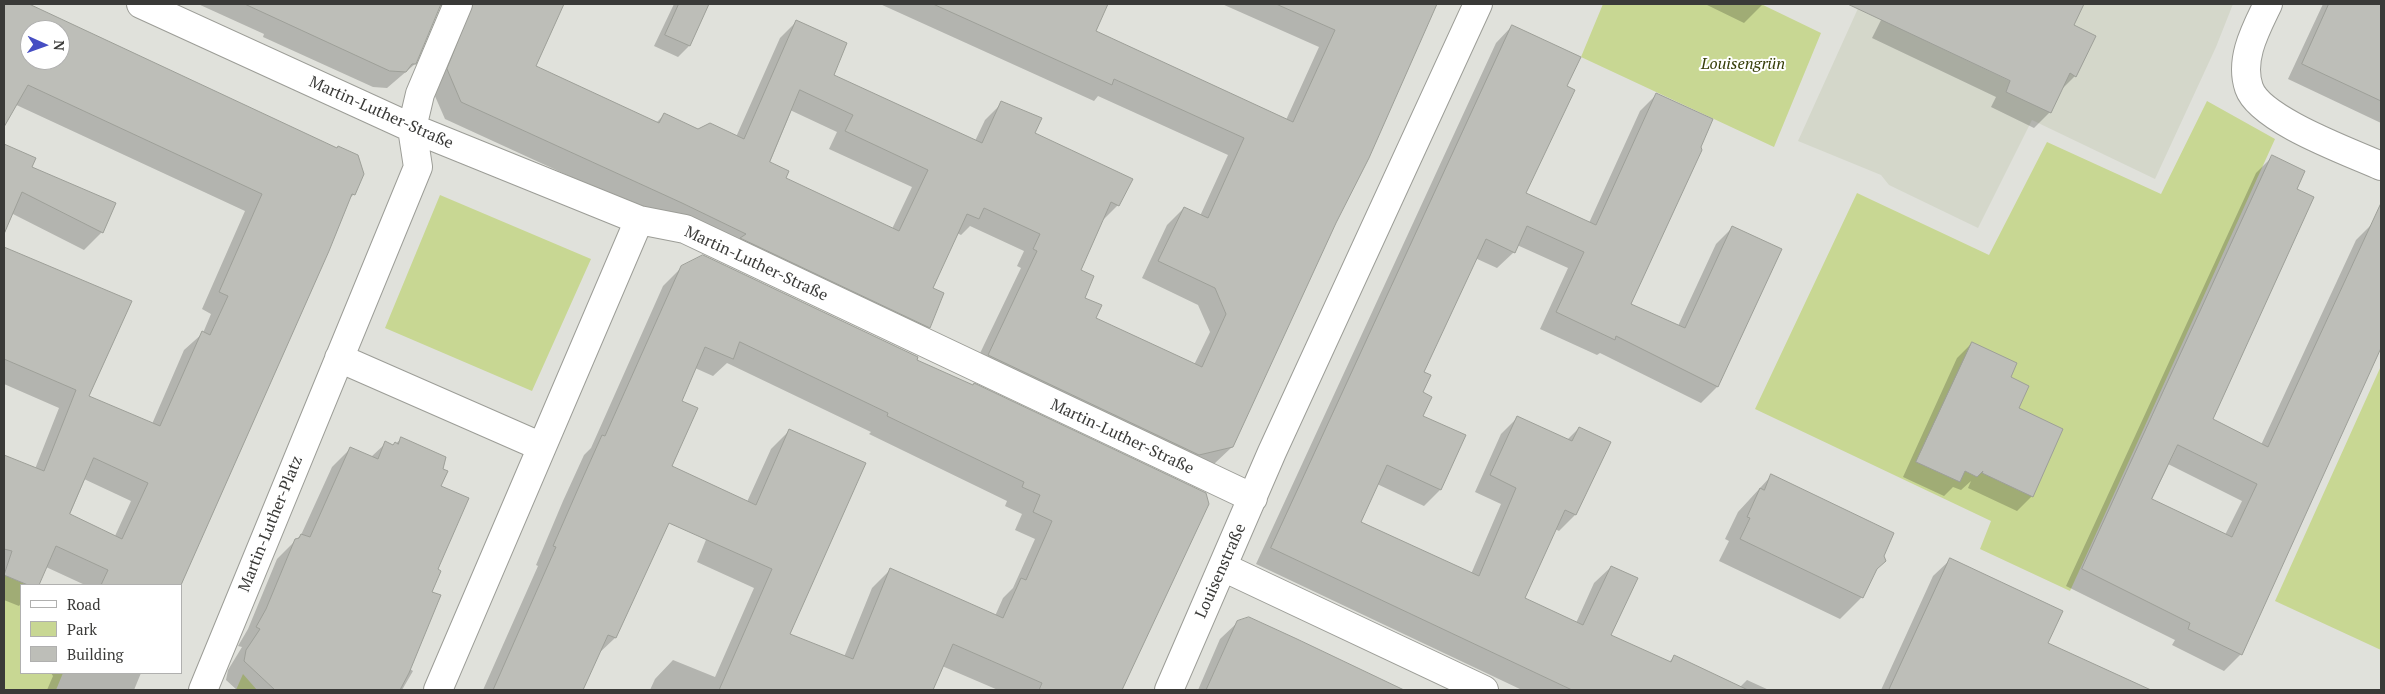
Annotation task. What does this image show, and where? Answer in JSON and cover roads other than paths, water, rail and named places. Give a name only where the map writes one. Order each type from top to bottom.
[{"type":"street","name":"Martin-Luther-Straße","points":[[141,4],[412,128],[639,220],[685,229],[1253,498]]},
{"type":"street","points":[[412,128],[420,94],[458,4]]},
{"type":"street","name":"Louisenstraße","points":[[1168,690],[1224,567],[1272,452],[1478,4]]},
{"type":"street","points":[[2268,4],[2250,42],[2246,64],[2249,88],[2257,100],[2276,118],[2381,166]]},
{"type":"street","name":"Martin-Luther-Platz","points":[[203,690],[418,167],[412,128]]},
{"type":"street","points":[[438,690],[639,220]]},
{"type":"street","points":[[339,358],[542,447]]},
{"type":"street","points":[[1224,567],[1484,690]]},
{"type":"park label","name":"Louisengrün","points":[[1743,64]]}]
